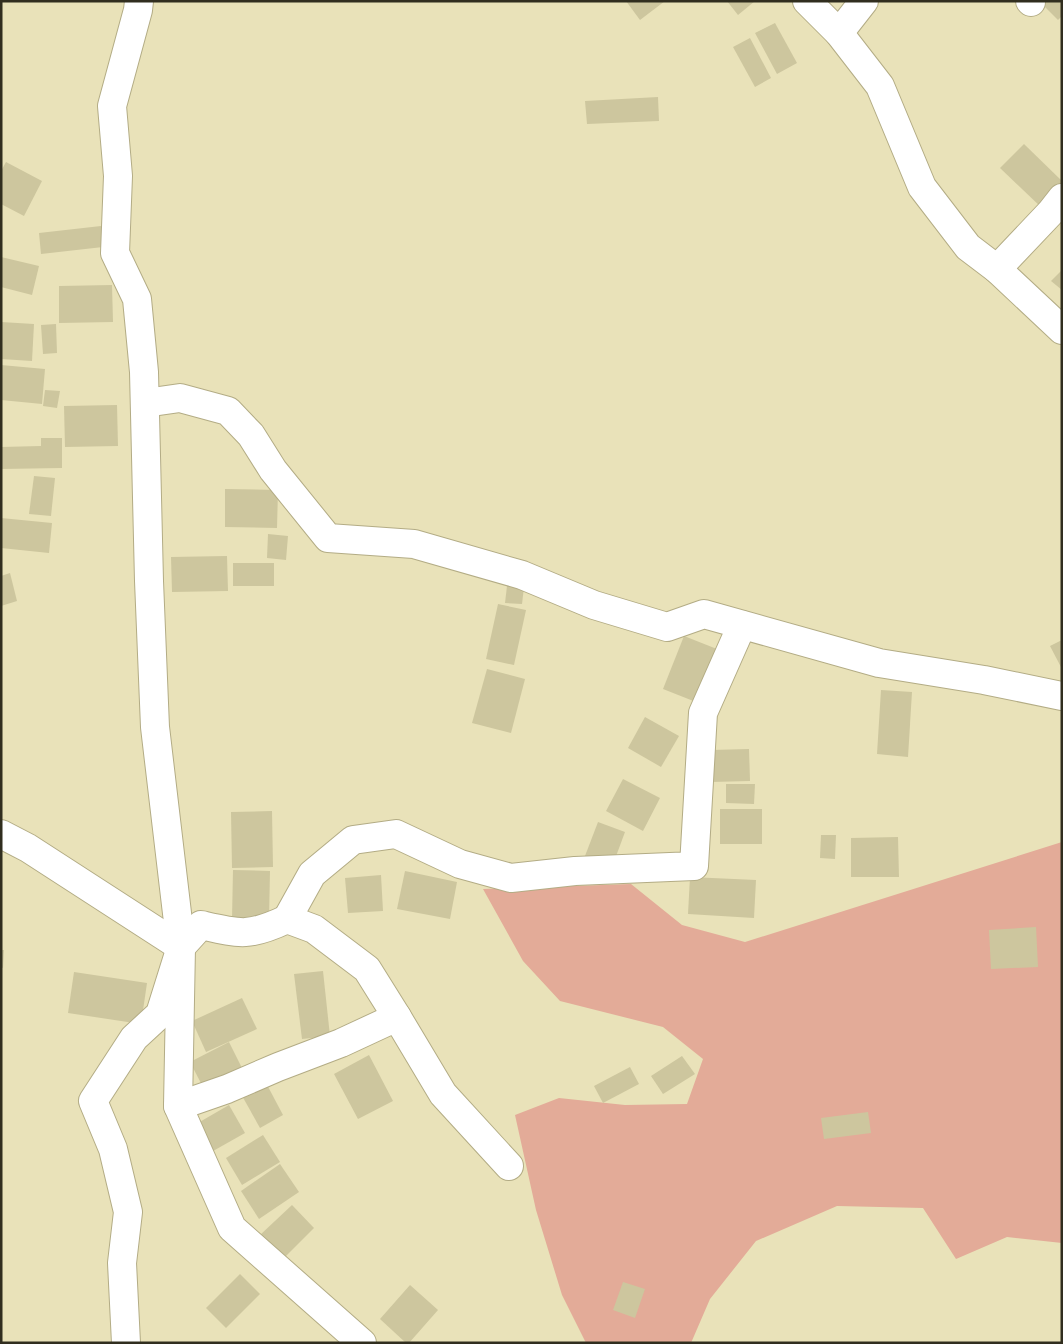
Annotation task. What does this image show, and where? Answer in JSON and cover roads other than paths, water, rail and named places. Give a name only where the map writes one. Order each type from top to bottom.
[{"type":"street","points":[[139,1],[112,106],[118,176],[115,253],[137,299],[145,403],[155,727],[181,948],[178,1106],[232,1228],[362,1343]]},
{"type":"street","points":[[807,1],[839,33],[880,86],[922,187],[968,247],[997,269],[1062,330]]},
{"type":"street","points":[[839,33],[864,1]]},
{"type":"street","points":[[997,269],[1052,212],[1062,198]]},
{"type":"street","points":[[145,403],[180,398],[228,411],[251,435],[273,470],[328,538],[414,544],[522,575],[594,605],[667,627],[704,614],[879,663],[984,680],[1062,696]]},
{"type":"street","points":[[126,1343],[122,1263],[128,1212],[113,1148],[93,1101],[134,1038],[160,1014],[181,948],[200,925],[243,934],[263,930],[287,919],[312,874],[353,840],[362,838],[396,834],[460,864],[512,878],[575,871],[694,866],[702,713],[742,625]]},
{"type":"street","points":[[1,834],[36,854],[181,948]]},
{"type":"street","points":[[287,919],[314,928],[367,969],[443,1094],[509,1166]]},
{"type":"street","points":[[178,1106],[228,1089],[278,1066],[341,1043],[397,1017]]}]
